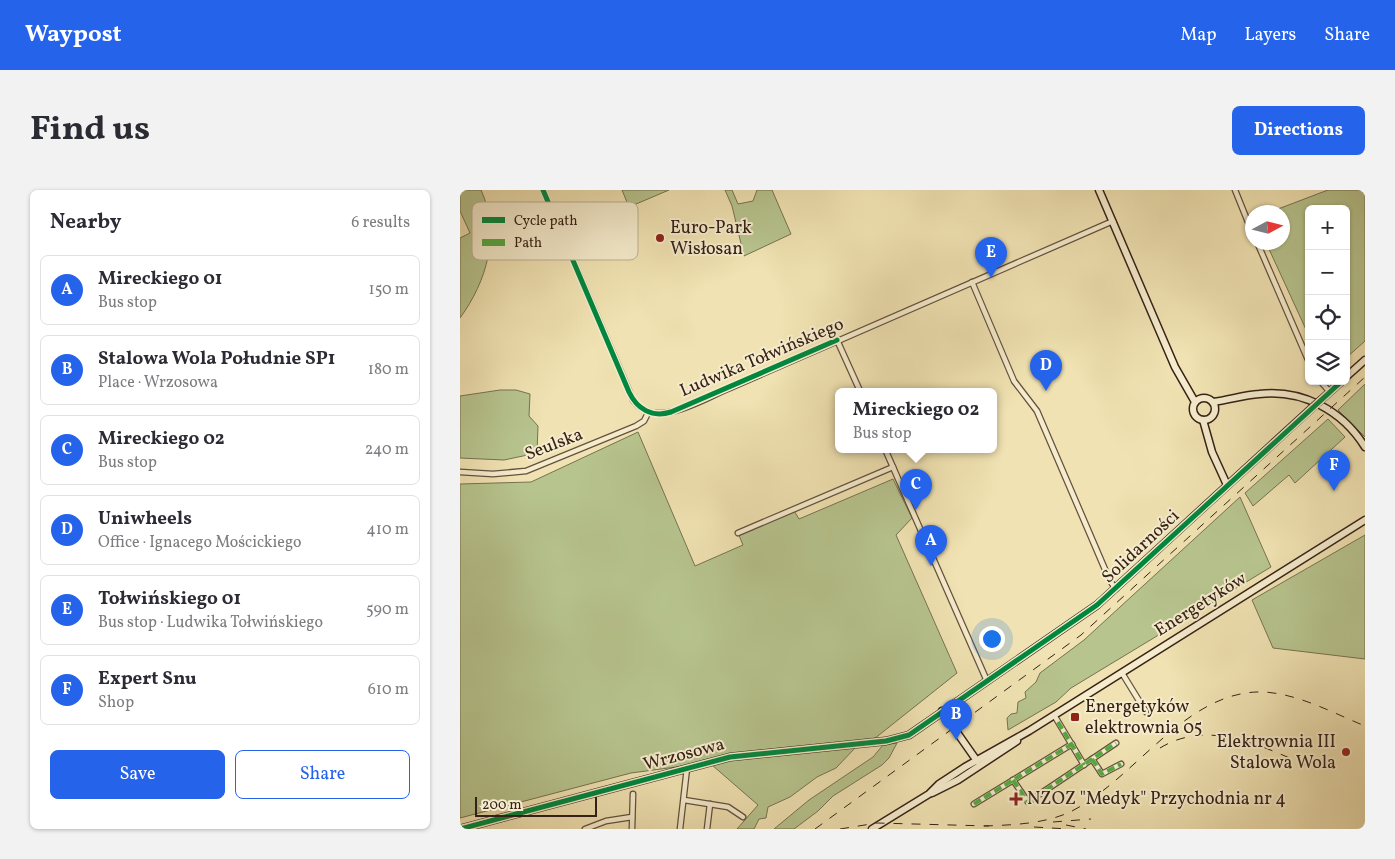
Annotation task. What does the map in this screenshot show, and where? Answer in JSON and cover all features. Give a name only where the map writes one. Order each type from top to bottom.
[{"type":"street","points":[[542,190],[547,202]]},
{"type":"street","points":[[1099,190],[1175,367],[1197,400],[1194,412],[1197,417],[1206,419],[1214,414],[1214,405],[1207,398],[1197,400]]},
{"type":"street","points":[[1235,190],[1245,215]]},
{"type":"street","name":"Ludwika Tołwińskiego","points":[[648,412],[660,414],[670,412],[1113,221]]},
{"type":"street","points":[[1260,250],[1305,353]]},
{"type":"street","points":[[572,260],[633,400],[648,412]]},
{"type":"street","points":[[972,282],[1014,382],[1037,411],[1110,582],[1116,589]]},
{"type":"street","points":[[837,340],[859,388]]},
{"type":"street","points":[[1350,373],[1365,360]]},
{"type":"street","points":[[1324,385],[1330,392]]},
{"type":"street","name":"Solidarności","points":[[942,711],[1097,606],[1338,385]]},
{"type":"street","points":[[1214,405],[1257,394],[1279,393],[1311,401],[1337,415],[1354,431],[1365,447]]},
{"type":"street","name":"Seulska","points":[[460,472],[510,474],[542,466],[636,426],[644,421],[648,412]]},
{"type":"street","points":[[1206,419],[1208,438],[1217,464],[1229,484]]},
{"type":"street","points":[[887,453],[988,681]]},
{"type":"street","points":[[738,533],[893,466]]},
{"type":"street","name":"Energetyków","points":[[928,794],[939,784],[1054,716],[1364,520]]},
{"type":"street","points":[[1122,673],[1146,712]]},
{"type":"street","points":[[942,711],[977,761]]},
{"type":"street","name":"Wrzosowa","points":[[460,829],[736,756],[896,739],[914,732],[942,711]]},
{"type":"street","points":[[1054,716],[1084,765]]},
{"type":"street","name":"Energetyków","points":[[872,829],[928,794],[965,776],[1029,731]]},
{"type":"street","points":[[1013,780],[1028,802],[1116,743]]},
{"type":"street","points":[[974,804],[1072,744]]},
{"type":"street","points":[[965,776],[977,761],[991,759]]},
{"type":"street","points":[[1092,759],[1102,774],[1121,764]]},
{"type":"street","points":[[680,829],[687,768]]},
{"type":"street","points":[[632,829],[634,794]]},
{"type":"street","points":[[684,800],[728,807],[743,817]]},
{"type":"street","points":[[707,829],[710,804]]},
{"type":"street","points":[[585,829],[606,821],[632,817]]},
{"type":"green space","points":[[460,190],[481,190],[486,202],[472,202],[472,260],[487,260],[484,273],[460,318],[460,238],[470,233],[460,211]]},
{"type":"green space","points":[[622,190],[669,190],[638,203],[627,202]]},
{"type":"green space","points":[[725,190],[732,190],[738,204],[753,201],[757,190],[772,190],[791,234],[744,256],[732,206]]},
{"type":"green space","points":[[1328,190],[1365,190],[1365,341],[1350,354],[1350,205],[1305,205],[1305,327],[1269,250],[1290,250],[1289,205]]},
{"type":"green space","points":[[1365,384],[1365,437],[1338,410]]},
{"type":"green space","points":[[500,390],[516,390],[530,394],[529,416],[538,426],[537,453],[504,460],[460,458],[460,396]]},
{"type":"green space","points":[[1328,419],[1345,437],[1295,483],[1289,475],[1253,506],[1245,493]]},
{"type":"green space","points":[[638,432],[695,566],[743,545],[738,533],[793,509],[799,519],[893,479],[912,518],[896,535],[957,673],[874,739],[743,752],[691,765],[631,773],[460,818],[460,484],[531,482]]},
{"type":"green space","points":[[1240,497],[1271,567],[1071,688],[1056,702],[1008,730],[1007,718],[1011,714],[1017,713],[1018,702],[1026,698],[1025,692],[1036,682],[1040,673],[1084,640]]},
{"type":"green space","points":[[1365,535],[1365,659],[1273,648],[1252,600]]},
{"type":"green space","points":[[897,743],[889,758],[882,765],[833,796],[818,811],[794,829],[774,829],[809,800],[873,757],[883,745]]},
{"type":"green space","points":[[856,747],[836,768],[817,777],[790,797],[768,807],[766,818],[759,819],[754,829],[737,829],[758,805],[712,765],[730,760]]},
{"type":"railway","points":[[815,829],[1081,635],[1365,377]]},
{"type":"railway","points":[[984,826],[1039,821],[1070,812],[1094,798],[1185,720],[1210,705],[1236,695],[1264,692],[1290,696],[1365,726]]},
{"type":"railway","points":[[1160,748],[1179,739],[1199,735],[1219,736],[1239,739],[1258,745],[1315,769]]},
{"type":"railway","points":[[1053,822],[1091,819]]},
{"type":"railway","points":[[840,829],[877,823],[989,826]]},
{"type":"railway","points":[[1066,825],[1086,829]]},
{"type":"railway","points":[[1034,827],[1068,829]]},
{"type":"marked path","points":[[1058,722],[1084,765]]},
{"type":"marked path","points":[[1013,780],[1028,802],[1116,743]]},
{"type":"marked path","points":[[974,804],[1072,744]]},
{"type":"marked path","points":[[1092,759],[1102,774],[1121,764]]},
{"type":"cycle path","points":[[543,190],[548,202]]},
{"type":"cycle path","points":[[573,260],[632,398],[646,411],[651,413],[664,414],[671,412],[837,340]]},
{"type":"cycle path","points":[[460,829],[730,757],[886,741],[909,735],[1097,605],[1338,385]]},
{"type":"place","name":"Euro-Park Wisłosan","points":[[660,238]]},
{"type":"place","name":"Tołwińskiego 01","points":[[991,278]]},
{"type":"place","name":"Uniwheels","points":[[1046,391]]},
{"type":"place","name":"Expert Snu","points":[[1334,491]]},
{"type":"place","name":"Mireckiego 02","points":[[916,510]]},
{"type":"place","name":"Mireckiego 01","points":[[931,566]]},
{"type":"place","name":"Energetyków elektrownia 05","points":[[1075,717]]},
{"type":"place","name":"Stalowa Wola Południe SP1","points":[[956,740]]},
{"type":"place","name":"Elektrownia III Stalowa Wola","points":[[1346,752]]},
{"type":"place","name":"NZOZ \"Medyk\" Przychodnia nr 4","points":[[1016,799]]}]
